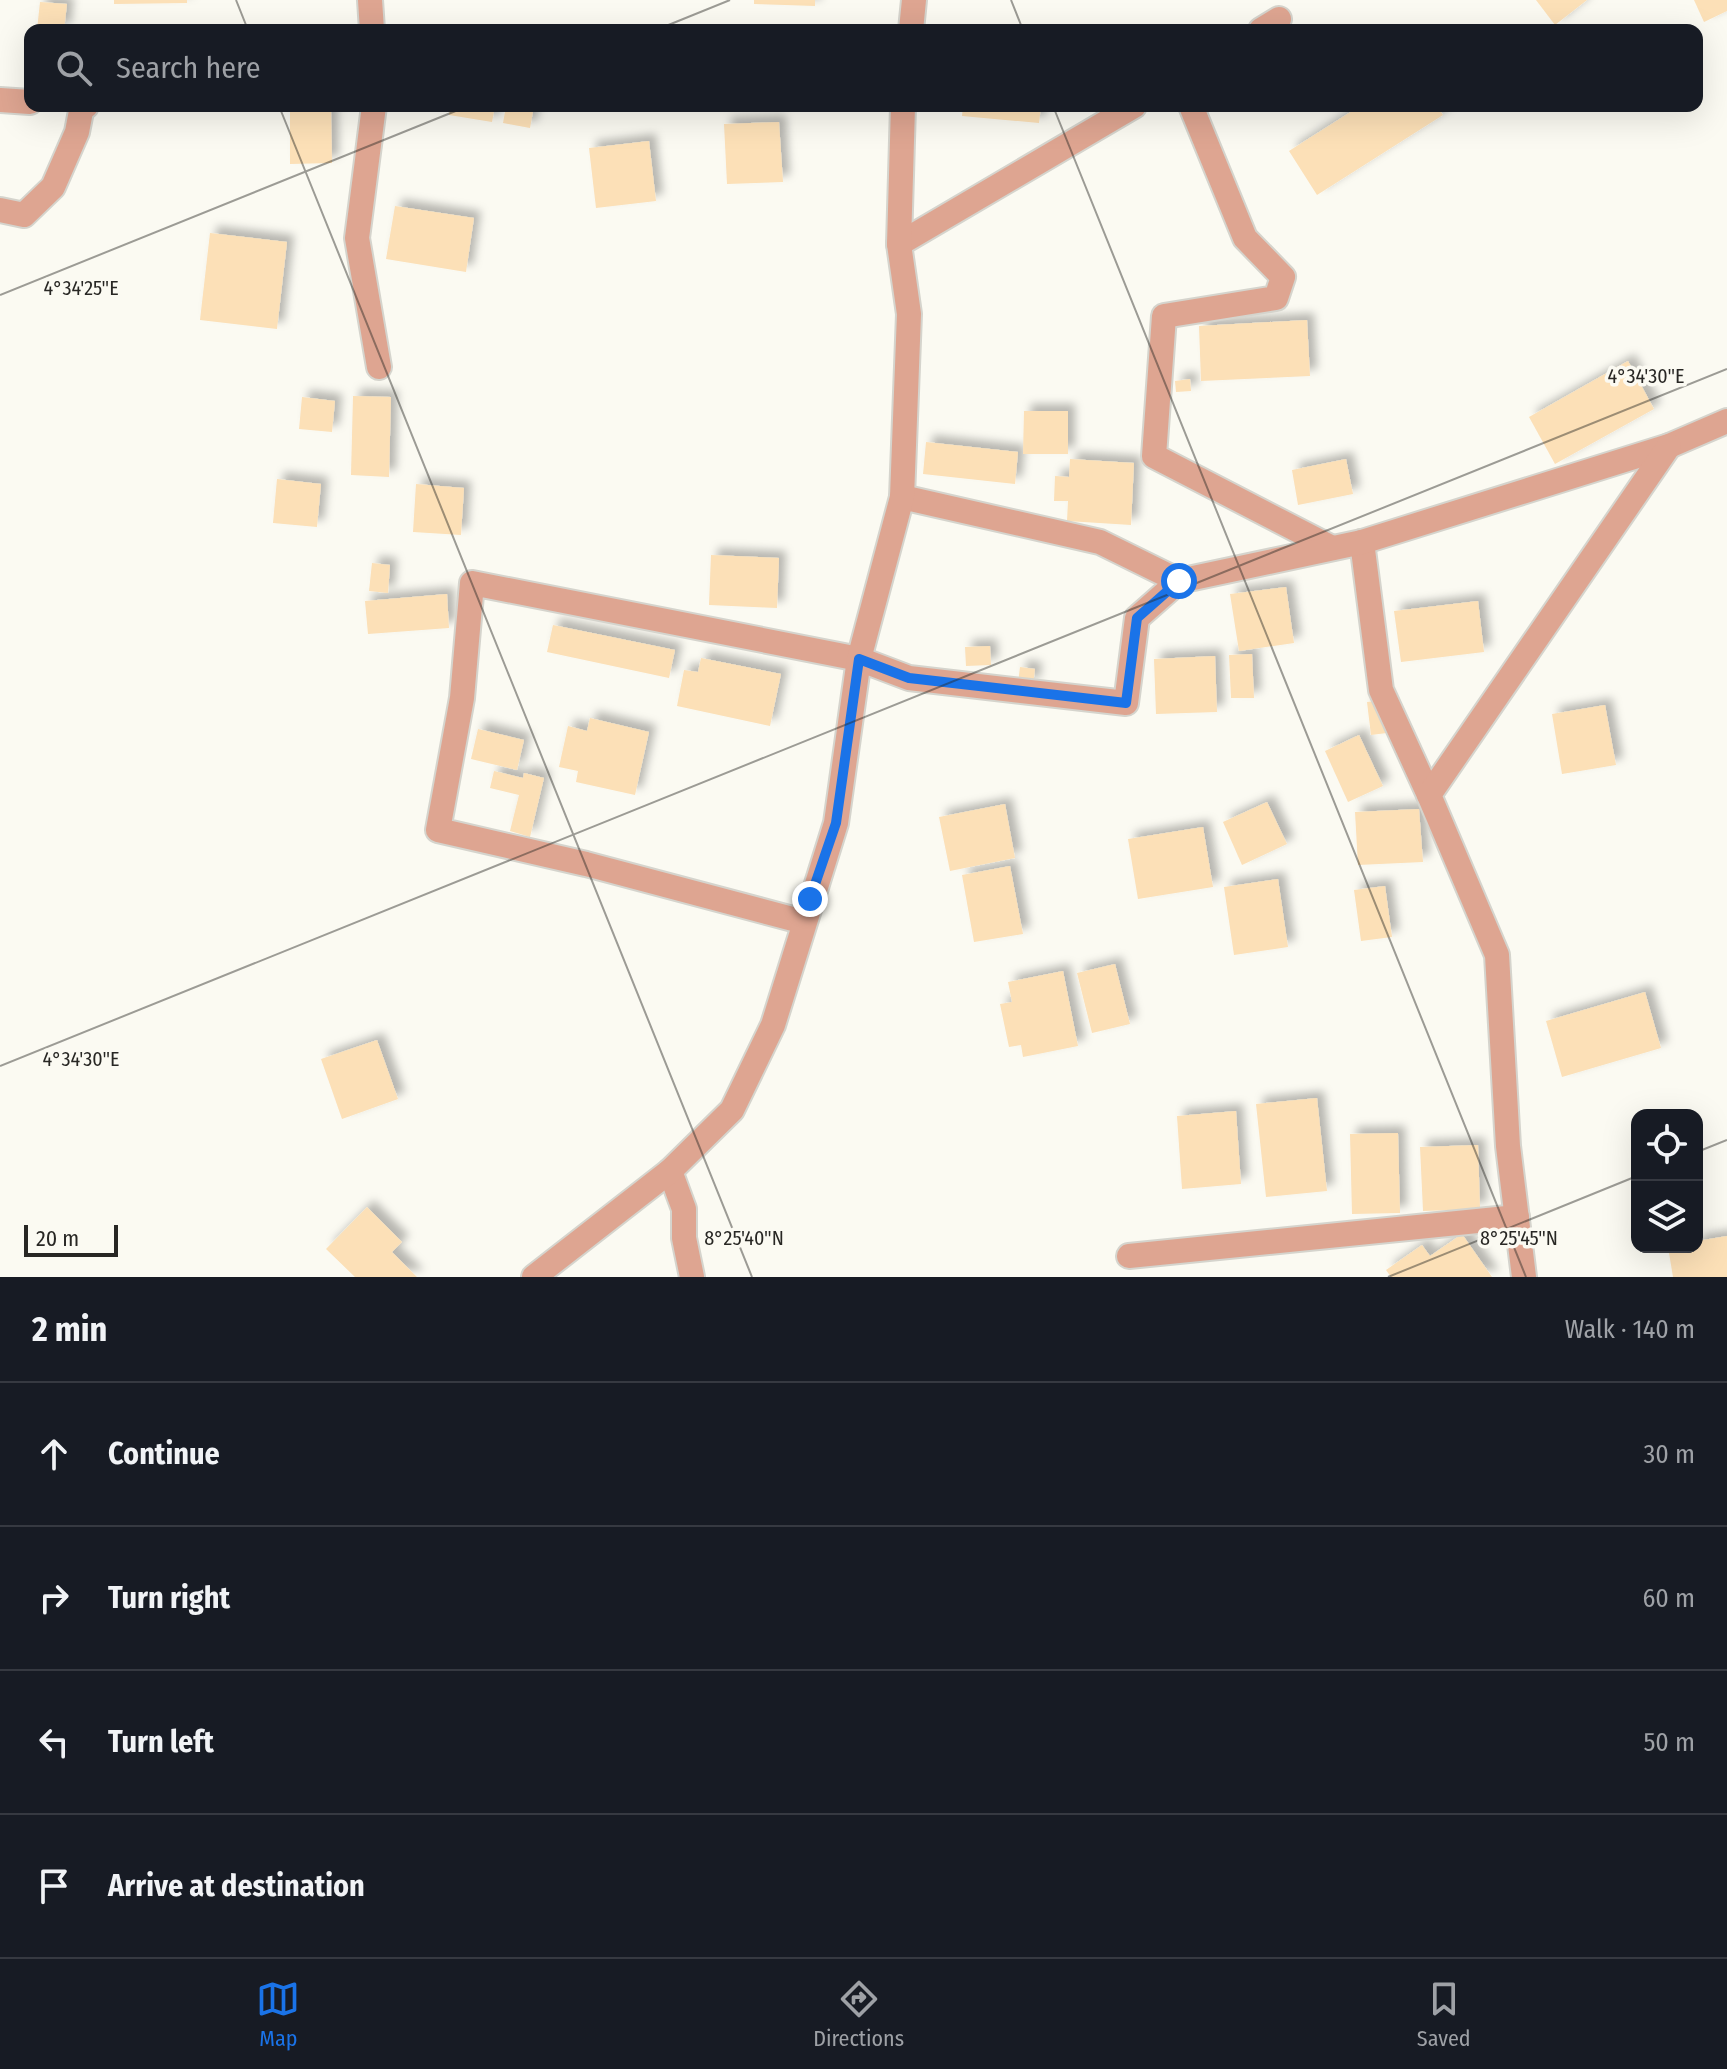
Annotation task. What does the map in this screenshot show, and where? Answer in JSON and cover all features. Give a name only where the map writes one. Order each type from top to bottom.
[{"type":"street","points":[[370,0],[372,24]]},
{"type":"street","points":[[912,24],[914,0]]},
{"type":"street","points":[[0,100],[24,102]]},
{"type":"street","points":[[0,210],[24,215],[53,187],[77,132],[81,112]]},
{"type":"street","points":[[373,112],[357,238],[379,367]]},
{"type":"street","points":[[534,1277],[670,1171],[732,1110],[773,1025],[836,823],[859,659],[902,497],[909,314],[899,244],[902,112]]},
{"type":"street","points":[[899,244],[1124,112]]},
{"type":"street","points":[[1193,112],[1245,238],[1283,277],[1276,298],[1164,316],[1154,456],[1332,548]]},
{"type":"street","points":[[804,922],[586,864],[438,830],[462,698],[472,583],[859,659],[909,678],[1126,703],[1137,618],[1179,581],[1362,542],[1669,446],[1727,421]]},
{"type":"street","points":[[1429,795],[1669,446]]},
{"type":"street","points":[[902,497],[1100,542],[1179,581]]},
{"type":"street","points":[[1362,542],[1381,690],[1497,955],[1508,1146],[1524,1277]]},
{"type":"street","points":[[670,1171],[684,1209],[684,1238],[692,1277]]},
{"type":"street","points":[[1129,1256],[1517,1217]]},
{"type":"building","points":[[114,0],[187,0],[187,3],[114,4]]},
{"type":"building","points":[[754,0],[815,0],[815,6],[754,4]]},
{"type":"building","points":[[1536,0],[1587,0],[1556,24]]},
{"type":"building","points":[[1694,0],[1727,0],[1727,11],[1704,22]]},
{"type":"building","points":[[40,2],[67,4],[65,24],[38,24]]},
{"type":"building","points":[[290,112],[331,112],[332,163],[290,164]]},
{"type":"building","points":[[449,112],[494,112],[492,122],[449,115]]},
{"type":"building","points":[[505,112],[533,112],[530,128],[503,123]]},
{"type":"building","points":[[962,112],[1040,112],[1039,123],[962,116]]},
{"type":"building","points":[[1351,112],[1441,112],[1443,115],[1317,195],[1289,151]]},
{"type":"building","points":[[779,122],[783,182],[727,184],[724,124]]},
{"type":"building","points":[[649,141],[656,201],[596,208],[589,148]]},
{"type":"building","points":[[395,206],[474,218],[466,272],[386,259]]},
{"type":"building","points":[[210,233],[287,242],[277,329],[200,320]]},
{"type":"building","points":[[1307,320],[1310,376],[1201,381],[1199,326]]},
{"type":"building","points":[[1628,361],[1654,409],[1555,464],[1529,417]]},
{"type":"building","points":[[1190,379],[1191,391],[1176,392],[1175,381]]},
{"type":"building","points":[[353,396],[391,397],[389,477],[351,475]]},
{"type":"building","points":[[302,397],[335,401],[332,432],[299,429]]},
{"type":"building","points":[[1024,411],[1068,411],[1068,454],[1023,454]]},
{"type":"building","points":[[926,442],[1018,452],[1015,484],[923,474]]},
{"type":"building","points":[[1070,459],[1134,463],[1131,525],[1067,521],[1068,501],[1054,501],[1055,476],[1069,477]]},
{"type":"building","points":[[1346,459],[1353,494],[1298,505],[1292,470]]},
{"type":"building","points":[[277,479],[321,484],[317,527],[273,523]]},
{"type":"building","points":[[416,484],[464,488],[461,535],[413,532]]},
{"type":"building","points":[[711,555],[779,558],[777,608],[709,605]]},
{"type":"building","points":[[372,563],[390,565],[388,593],[369,591]]},
{"type":"building","points":[[1286,587],[1294,643],[1239,651],[1230,594]]},
{"type":"building","points":[[447,594],[449,628],[368,634],[365,601]]},
{"type":"building","points":[[1478,601],[1484,652],[1401,662],[1394,611]]},
{"type":"building","points":[[553,625],[675,650],[669,678],[547,652]]},
{"type":"building","points":[[990,646],[991,665],[966,666],[965,647]]},
{"type":"building","points":[[1252,654],[1254,698],[1231,698],[1229,655]]},
{"type":"building","points":[[1215,656],[1217,712],[1156,714],[1154,659]]},
{"type":"building","points":[[701,658],[781,674],[770,726],[677,706],[684,670],[698,672]]},
{"type":"building","points":[[1020,667],[1035,669],[1033,685],[1018,683]]},
{"type":"building","points":[[1383,700],[1387,733],[1371,735],[1367,702]]},
{"type":"building","points":[[1605,705],[1616,765],[1562,774],[1552,714]]},
{"type":"building","points":[[590,718],[649,732],[635,795],[576,782],[578,771],[559,767],[568,726],[587,731]]},
{"type":"building","points":[[478,729],[524,740],[517,770],[471,759]]},
{"type":"building","points":[[1359,735],[1383,786],[1348,802],[1325,751]]},
{"type":"building","points":[[494,771],[523,778],[524,773],[544,778],[530,837],[510,831],[519,795],[490,788]]},
{"type":"building","points":[[1267,802],[1287,844],[1242,865],[1223,822]]},
{"type":"building","points":[[1005,804],[1015,858],[950,871],[939,817]]},
{"type":"building","points":[[1419,809],[1423,862],[1358,865],[1355,812]]},
{"type":"building","points":[[1203,827],[1213,887],[1138,899],[1128,839]]},
{"type":"building","points":[[1010,866],[1023,934],[974,942],[962,875]]},
{"type":"building","points":[[1278,879],[1288,947],[1234,955],[1224,887]]},
{"type":"building","points":[[1385,886],[1392,937],[1361,941],[1354,890]]},
{"type":"building","points":[[1115,964],[1130,1024],[1092,1033],[1077,973]]},
{"type":"building","points":[[1063,971],[1078,1046],[1023,1057],[1021,1045],[1009,1047],[1000,1004],[1012,1002],[1008,982]]},
{"type":"building","points":[[1645,992],[1661,1048],[1562,1077],[1546,1021]]},
{"type":"building","points":[[377,1040],[398,1099],[342,1119],[321,1059]]},
{"type":"building","points":[[1317,1098],[1327,1191],[1266,1197],[1256,1104]]},
{"type":"building","points":[[1236,1111],[1241,1184],[1182,1189],[1177,1116]]},
{"type":"building","points":[[1398,1133],[1400,1213],[1352,1214],[1350,1134]]},
{"type":"building","points":[[1478,1145],[1480,1209],[1423,1211],[1420,1147]]},
{"type":"building","points":[[367,1207],[402,1242],[392,1252],[417,1277],[355,1277],[326,1249]]},
{"type":"building","points":[[1462,1234],[1492,1277],[1391,1277],[1386,1270],[1422,1245],[1430,1256]]},
{"type":"building","points":[[1727,1236],[1727,1277],[1673,1277],[1669,1253],[1703,1253],[1703,1240]]},
{"type":"route","points":[[810,899],[836,823],[859,659],[909,678],[1126,703],[1137,618],[1179,581]]}]
